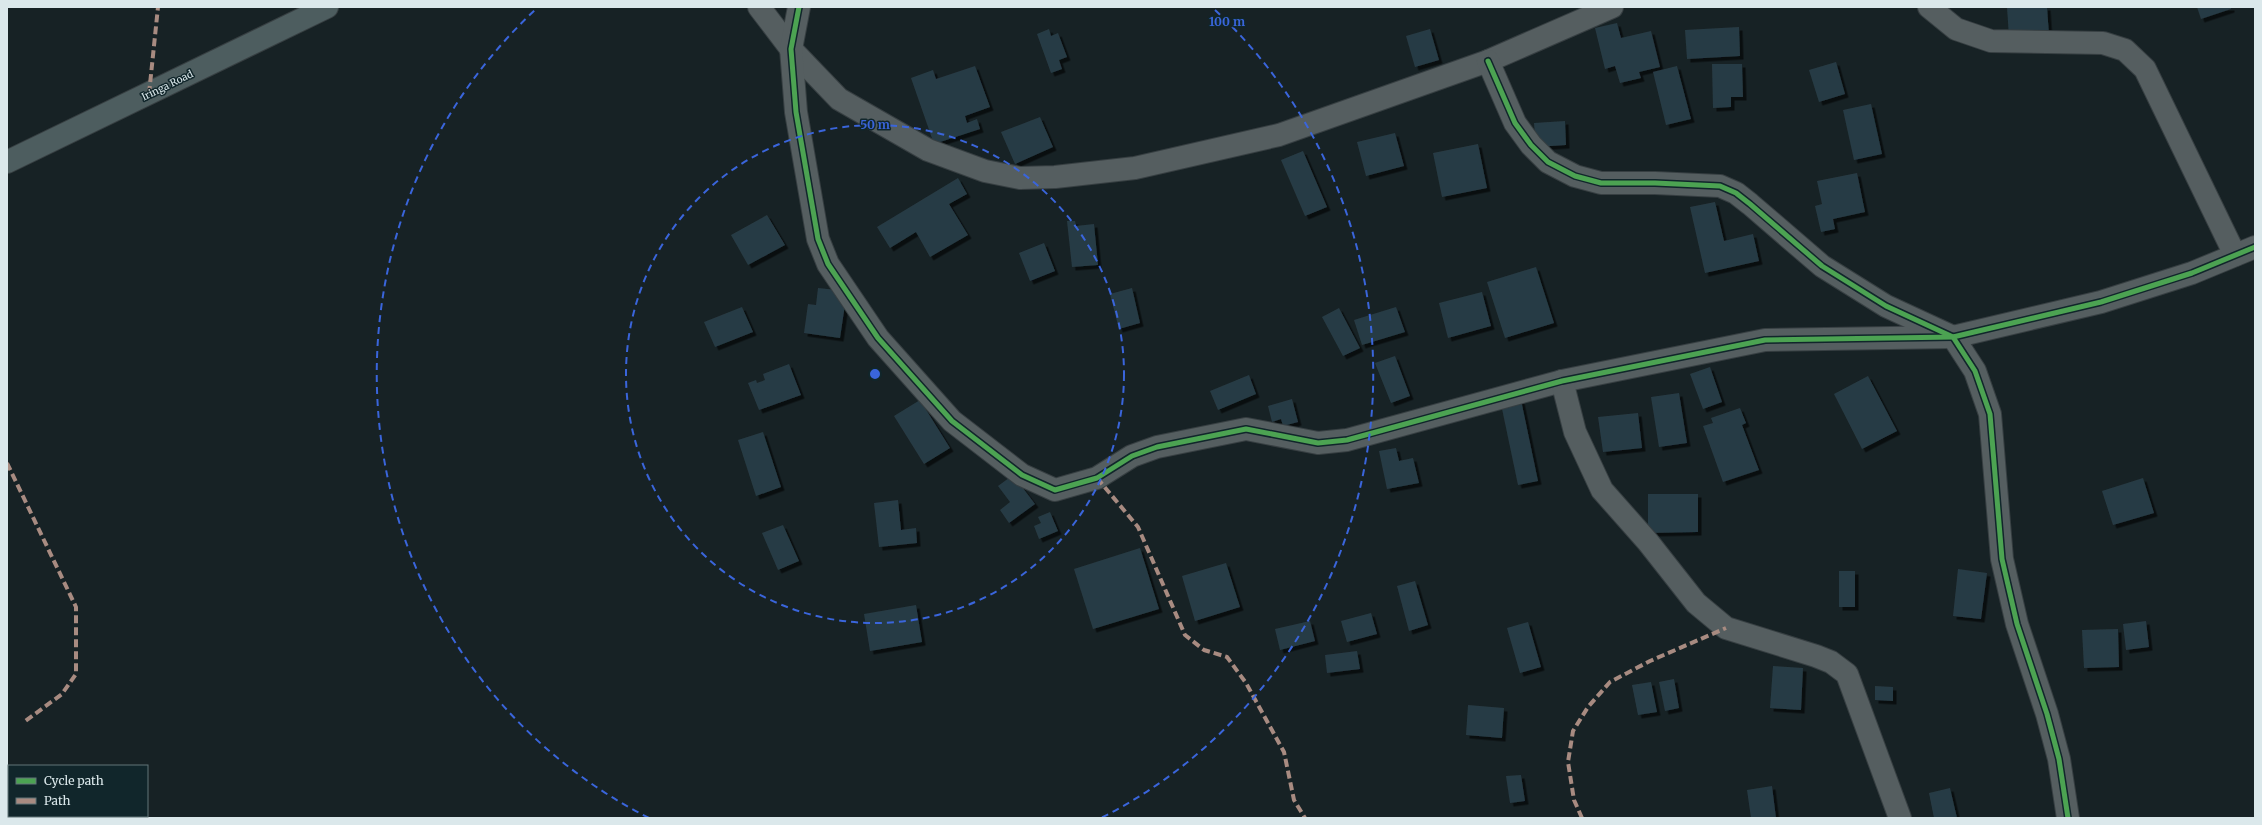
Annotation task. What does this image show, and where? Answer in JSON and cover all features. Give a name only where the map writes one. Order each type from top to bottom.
[{"type":"highway","name":"Iringa Road","points":[[7,162],[327,7]]},
{"type":"street","points":[[759,7],[790,49],[839,98],[928,150],[985,171],[1020,178],[1055,177],[1134,168],[1278,135],[1488,61],[1612,7]]},
{"type":"street","points":[[799,7],[790,49],[796,112],[818,239],[828,264],[878,338],[952,421],[1022,475],[1055,490],[1097,478],[1132,456],[1177,443],[1246,429],[1318,443],[1347,440],[1562,382],[1764,340],[1953,337],[2101,302],[2192,273],[2255,247]]},
{"type":"street","points":[[1929,7],[1956,29],[1991,41],[2103,43],[2125,50],[2145,69],[2235,255]]},
{"type":"street","points":[[1488,61],[1515,123],[1531,145],[1548,162],[1575,176],[1601,183],[1654,183],[1720,186],[1728,189],[1750,204],[1822,266],[1886,306],[1953,337],[1974,371],[1990,414],[2002,559],[2017,624],[2047,714],[2058,759],[2068,818]]},
{"type":"street","points":[[1562,382],[1575,432],[1602,490],[1648,542],[1696,603],[1726,628],[1826,660],[1848,674],[1900,818]]},
{"type":"building","points":[[2007,7],[2047,7],[2049,35],[2009,37]]},
{"type":"building","points":[[2197,7],[2231,7],[2231,9],[2201,19]]},
{"type":"building","points":[[1617,23],[1621,38],[1651,31],[1660,67],[1639,72],[1641,78],[1620,83],[1615,66],[1605,69],[1595,28]]},
{"type":"building","points":[[1739,27],[1740,56],[1687,59],[1685,30]]},
{"type":"building","points":[[1049,29],[1051,36],[1058,33],[1067,57],[1059,60],[1062,69],[1051,73],[1037,34]]},
{"type":"building","points":[[1430,29],[1439,60],[1415,67],[1406,36]]},
{"type":"building","points":[[1836,62],[1845,94],[1819,102],[1809,70]]},
{"type":"building","points":[[1712,64],[1742,64],[1743,97],[1731,97],[1731,107],[1713,108]]},
{"type":"building","points":[[975,66],[990,107],[965,116],[967,123],[977,119],[980,129],[934,144],[911,78],[933,70],[936,79]]},
{"type":"building","points":[[1677,66],[1691,119],[1666,125],[1653,72]]},
{"type":"building","points":[[1871,104],[1882,154],[1854,160],[1843,110]]},
{"type":"building","points":[[1040,117],[1053,147],[1015,164],[1001,132]]},
{"type":"building","points":[[1565,121],[1566,145],[1536,147],[1534,123]]},
{"type":"building","points":[[1395,133],[1404,166],[1366,176],[1357,142]]},
{"type":"building","points":[[1478,144],[1487,188],[1442,197],[1433,153]]},
{"type":"building","points":[[1303,151],[1327,207],[1305,216],[1281,160]]},
{"type":"building","points":[[1857,173],[1865,212],[1833,219],[1835,229],[1821,232],[1815,206],[1822,204],[1817,181]]},
{"type":"building","points":[[958,178],[967,194],[949,204],[968,235],[930,257],[916,232],[890,248],[877,227]]},
{"type":"building","points":[[1715,202],[1724,241],[1753,234],[1759,261],[1705,273],[1690,207]]},
{"type":"building","points":[[767,215],[785,245],[748,265],[731,235]]},
{"type":"building","points":[[1067,221],[1075,221],[1076,226],[1094,224],[1098,265],[1072,267]]},
{"type":"building","points":[[1044,243],[1055,271],[1030,281],[1019,253]]},
{"type":"building","points":[[1536,267],[1554,323],[1505,338],[1487,282]]},
{"type":"building","points":[[818,288],[847,291],[840,338],[804,333],[808,304],[816,305]]},
{"type":"building","points":[[1132,288],[1140,323],[1119,329],[1110,294]]},
{"type":"building","points":[[1482,292],[1491,326],[1448,338],[1439,303]]},
{"type":"building","points":[[742,307],[753,332],[715,347],[704,322]]},
{"type":"building","points":[[1396,307],[1405,332],[1362,345],[1354,320]]},
{"type":"building","points":[[1339,308],[1360,348],[1343,356],[1322,317]]},
{"type":"building","points":[[1395,356],[1410,396],[1391,403],[1375,363]]},
{"type":"building","points":[[789,364],[801,395],[759,410],[748,383],[756,380],[757,383],[765,380],[763,374]]},
{"type":"building","points":[[1710,367],[1722,402],[1703,409],[1690,374]]},
{"type":"building","points":[[1249,375],[1256,394],[1218,410],[1210,391]]},
{"type":"building","points":[[1868,376],[1897,431],[1862,449],[1834,394]]},
{"type":"building","points":[[1679,393],[1687,443],[1659,447],[1651,397]]},
{"type":"building","points":[[1292,399],[1298,422],[1283,426],[1281,419],[1272,422],[1268,406]]},
{"type":"building","points":[[920,400],[950,448],[924,464],[894,416]]},
{"type":"building","points":[[1521,400],[1538,481],[1518,485],[1501,404]]},
{"type":"building","points":[[1740,408],[1746,423],[1742,425],[1759,470],[1723,482],[1703,426],[1713,423],[1711,418]]},
{"type":"building","points":[[1638,413],[1642,448],[1603,452],[1598,417]]},
{"type":"building","points":[[763,432],[781,487],[756,496],[738,440]]},
{"type":"building","points":[[1396,448],[1399,461],[1413,458],[1419,483],[1387,489],[1379,451]]},
{"type":"building","points":[[1013,475],[1035,504],[1009,523],[1000,510],[1010,502],[998,486]]},
{"type":"building","points":[[2143,478],[2154,513],[2113,525],[2102,491]]},
{"type":"building","points":[[1648,494],[1698,494],[1698,532],[1648,533]]},
{"type":"building","points":[[898,500],[901,530],[916,528],[917,543],[879,547],[874,503]]},
{"type":"building","points":[[1050,512],[1058,531],[1039,539],[1034,526],[1041,523],[1038,517]]},
{"type":"building","points":[[783,525],[799,561],[778,570],[762,533]]},
{"type":"building","points":[[1140,548],[1159,609],[1093,629],[1074,569]]},
{"type":"building","points":[[1226,563],[1240,607],[1195,621],[1182,576]]},
{"type":"building","points":[[1958,569],[1987,573],[1981,619],[1953,616]]},
{"type":"building","points":[[1839,571],[1855,571],[1855,607],[1839,607]]},
{"type":"building","points":[[1415,581],[1428,625],[1409,631],[1397,586]]},
{"type":"building","points":[[916,605],[922,642],[870,651],[864,614]]},
{"type":"building","points":[[1371,613],[1377,634],[1347,642],[1341,621]]},
{"type":"building","points":[[1310,621],[1315,641],[1280,650],[1275,629]]},
{"type":"building","points":[[2146,621],[2149,647],[2126,650],[2123,624]]},
{"type":"building","points":[[1528,622],[1541,667],[1520,673],[1507,628]]},
{"type":"building","points":[[2118,629],[2119,667],[2084,668],[2082,630]]},
{"type":"building","points":[[1357,651],[1360,669],[1327,673],[1325,655]]},
{"type":"building","points":[[1773,666],[1803,668],[1801,710],[1770,708]]},
{"type":"building","points":[[1674,679],[1679,708],[1665,711],[1659,682]]},
{"type":"building","points":[[1651,682],[1657,712],[1638,715],[1632,685]]},
{"type":"building","points":[[1875,686],[1893,687],[1893,701],[1875,700]]},
{"type":"building","points":[[1468,705],[1504,708],[1502,738],[1466,735]]},
{"type":"building","points":[[1521,775],[1525,801],[1510,803],[1506,776]]},
{"type":"building","points":[[1772,786],[1776,818],[1751,818],[1747,790]]},
{"type":"building","points":[[1950,788],[1957,818],[1934,818],[1929,793]]},
{"type":"marked path","points":[[149,94],[158,7]]},
{"type":"marked path","points":[[7,463],[76,607],[76,674],[62,694],[24,722]]},
{"type":"marked path","points":[[1097,478],[1138,527],[1185,635],[1204,650],[1227,657],[1246,683],[1284,752],[1294,800],[1305,818]]},
{"type":"marked path","points":[[1582,818],[1574,800],[1568,762],[1573,731],[1588,707],[1610,682],[1650,661],[1726,628]]},
{"type":"cycle path","points":[[799,7],[791,49],[796,112],[818,239],[828,264],[878,338],[952,421],[1022,475],[1055,490],[1097,478],[1132,456],[1157,447],[1246,429],[1318,443],[1347,440],[1562,381],[1765,340],[1953,337],[2101,302],[2192,273],[2255,247]]},
{"type":"cycle path","points":[[1488,61],[1515,123],[1531,145],[1548,162],[1575,176],[1601,183],[1655,183],[1720,186],[1736,193],[1822,266],[1886,306],[1953,337],[1975,371],[1990,414],[2002,559],[2017,624],[2047,714],[2059,759],[2068,818]]}]
